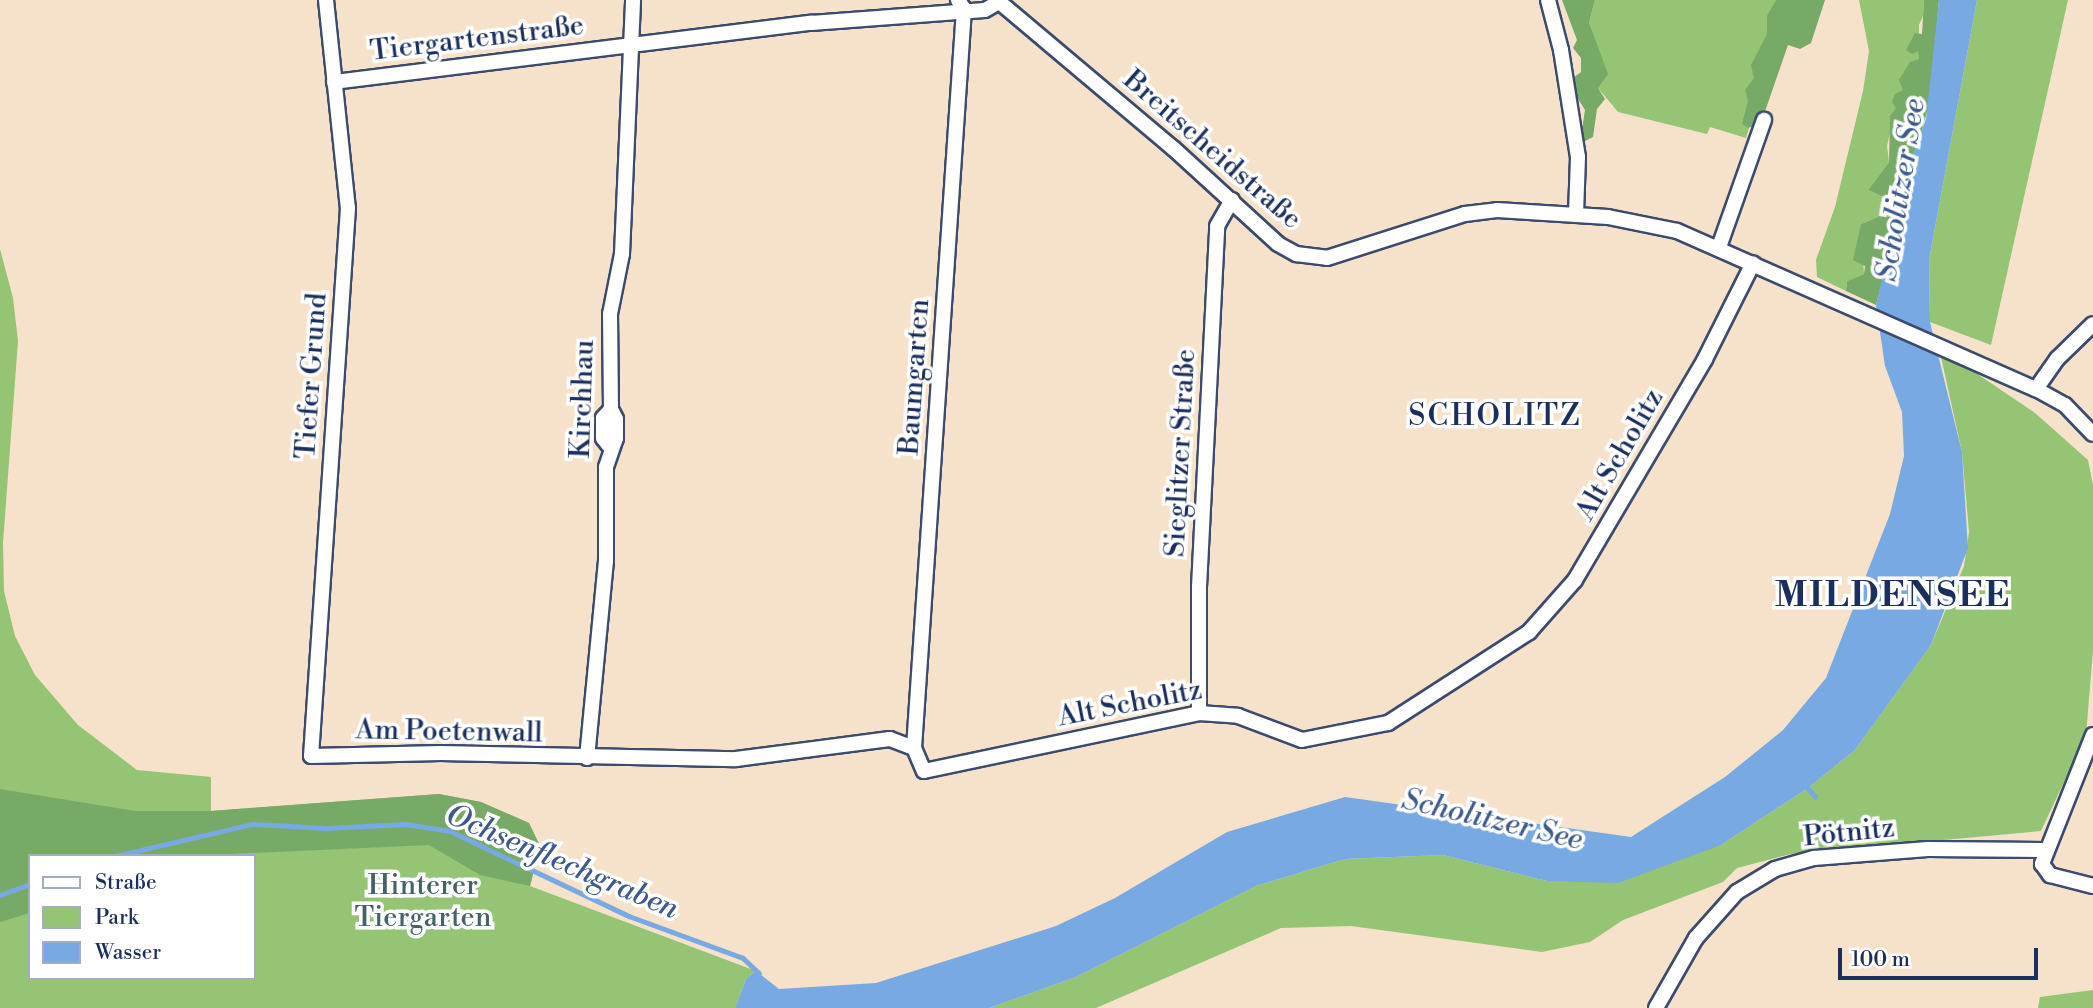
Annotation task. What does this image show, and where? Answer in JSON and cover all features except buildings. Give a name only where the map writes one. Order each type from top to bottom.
[{"type":"street","name":"Tiefer Grund","points":[[311,757],[348,208],[326,0]]},
{"type":"street","name":"Kirchhau","points":[[587,758],[606,561],[610,447],[616,438],[616,419],[611,409],[610,314],[622,254],[631,119],[630,44],[633,0]]},
{"type":"street","points":[[1548,0],[1562,50],[1578,157],[1576,214]]},
{"type":"street","name":"Tiergartenstraße","points":[[334,82],[961,5],[985,10],[998,1]]},
{"type":"street","name":"Breitscheidstraße","points":[[998,1],[1232,200],[1278,244],[1316,258],[1480,211],[1576,214],[1677,231],[1719,247],[2036,389],[2065,405],[2093,434]]},
{"type":"street","name":"Baumgarten","points":[[914,748],[961,5]]},
{"type":"street","points":[[1719,247],[1764,120]]},
{"type":"street","name":"Sieglitzer Straße","points":[[1199,713],[1200,573],[1217,226],[1232,200]]},
{"type":"street","name":"Alt Scholitz","points":[[914,748],[924,771],[1199,713],[1238,716],[1302,740],[1388,723],[1529,632],[1575,580],[1705,359],[1753,263]]},
{"type":"street","points":[[2036,389],[2057,359],[2093,324]]},
{"type":"street","points":[[2093,735],[2044,850],[2042,864],[2050,875],[2093,886]]},
{"type":"street","points":[[587,758],[736,759],[890,739],[914,748]]},
{"type":"street","name":"Am Poetenwall","points":[[311,757],[441,753],[587,758]]},
{"type":"street","name":"Pötnitz","points":[[1656,1008],[1696,938],[1737,892],[1775,869],[1814,858],[1928,849],[2044,850]]},
{"type":"green space","points":[[1562,0],[1595,0],[1589,23],[1608,74],[1598,88],[1605,99],[1597,109],[1593,137],[1585,141],[1581,136],[1585,110],[1575,94],[1573,78],[1581,72],[1581,58],[1573,48],[1577,40]]},
{"type":"green space","points":[[1595,0],[1787,0],[1746,138],[1710,127],[1707,134],[1618,112],[1598,88],[1589,23]]},
{"type":"green space","points":[[1776,0],[1825,0],[1811,43],[1800,49],[1788,45],[1761,123],[1748,128],[1742,124],[1748,101],[1745,90],[1754,78],[1751,65],[1767,34],[1767,16]]},
{"type":"green space","points":[[1859,0],[1924,0],[1923,16],[1919,25],[1919,59],[1896,108],[1887,146],[1889,162],[1868,190],[1885,197],[1885,204],[1878,217],[1861,224],[1864,274],[1847,281],[1846,291],[1817,277],[1816,260],[1835,207],[1863,91],[1869,51]]},
{"type":"green space","points":[[1924,0],[1939,0],[1930,100],[1876,305],[1846,291],[1847,281],[1864,274],[1865,266],[1853,260],[1861,224],[1878,217],[1885,204],[1884,197],[1868,190],[1889,162],[1890,116],[1896,108],[1892,102],[1895,94],[1903,90],[1899,80],[1910,62],[1919,59],[1918,51],[1912,54],[1906,50],[1915,33],[1922,34]]},
{"type":"green space","points":[[1977,0],[2068,0],[1991,345],[1930,322],[1929,260]]},
{"type":"green space","name":"Hinterer Tiergarten","points":[[0,249],[13,298],[18,341],[3,543],[4,591],[15,636],[35,675],[78,725],[137,770],[211,777],[211,811],[439,794],[481,802],[529,823],[540,846],[530,886],[756,971],[746,979],[735,1008],[0,1008]]},
{"type":"green space","points":[[1939,348],[2035,413],[2088,460],[2093,485],[2093,651],[2086,735],[2041,831],[1791,854],[1737,868],[1723,882],[1623,920],[1590,942],[1542,952],[1351,926],[1281,928],[1096,1008],[989,1008],[1076,977],[1256,886],[1345,859],[1443,855],[1547,881],[1721,845],[1808,788],[1855,750],[1931,645],[1964,566],[1969,532],[1962,452]]},
{"type":"green space","points":[[0,789],[135,811],[210,811],[439,794],[481,802],[529,823],[540,846],[530,886],[480,875],[429,845],[229,854],[28,854],[28,914],[0,922]]},
{"type":"green space","points":[[2093,990],[2093,1008],[2038,1008],[2040,997]]},
{"type":"water","name":"Scholitzer See","points":[[1939,0],[1977,0],[1929,260],[1930,322],[1962,452],[1968,548],[1931,645],[1855,750],[1808,788],[1721,845],[1618,883],[1547,881],[1443,855],[1345,859],[1256,886],[1076,977],[989,1008],[735,1008],[746,979],[756,971],[779,989],[876,983],[1056,926],[1115,898],[1227,832],[1345,797],[1631,837],[1725,777],[1783,730],[1826,678],[1890,514],[1904,456],[1902,412],[1885,366],[1876,305],[1911,159],[1926,119]]},
{"type":"waterway","points":[[1808,788],[1815,796]]},
{"type":"waterway","name":"Ochsenflechgraben","points":[[124,854],[252,824],[326,828],[406,824],[450,831],[629,916],[743,958],[759,973]]},
{"type":"waterway","name":"Ochsenflechgraben","points":[[0,895],[28,885]]},
{"type":"district","name":"SCHOLITZ","points":[[1495,416]]},
{"type":"district","name":"MILDENSEE","points":[[1893,596]]}]
